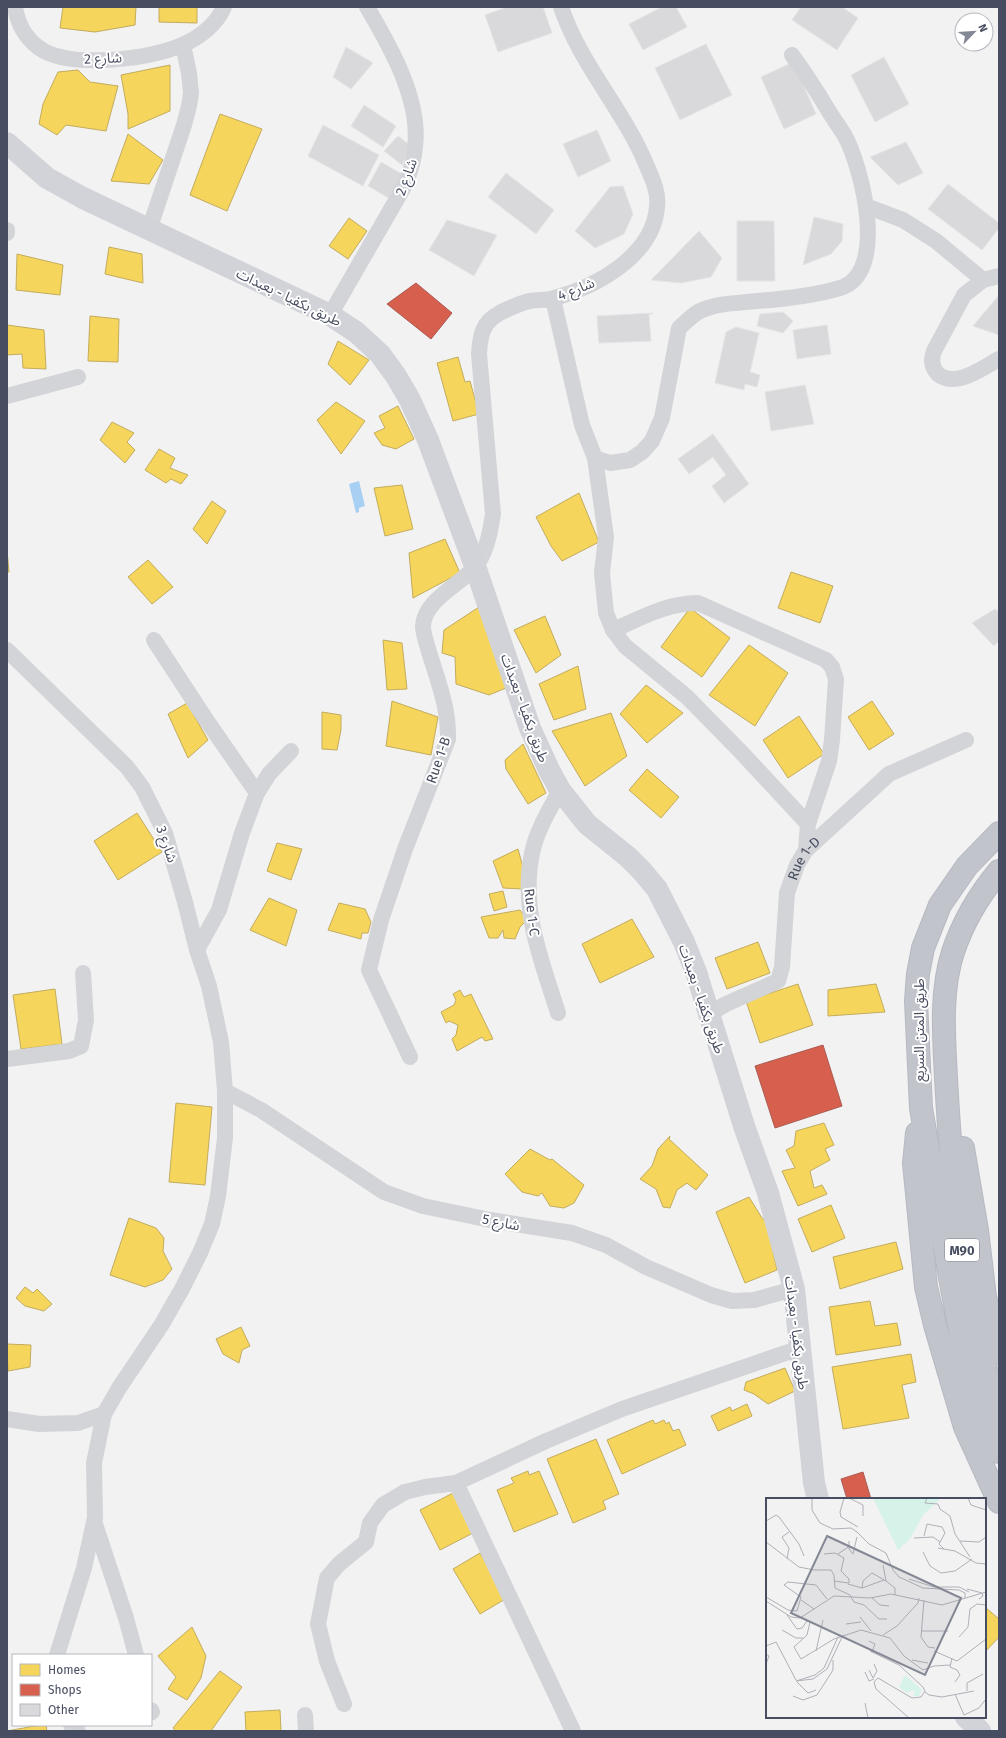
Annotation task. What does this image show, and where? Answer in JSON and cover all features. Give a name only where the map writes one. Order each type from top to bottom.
[{"type":"highway","name":"طريق المتن السريع","points":[[921,1108],[916,1001],[918,974],[923,948],[940,905],[953,885],[967,866],[999,833]]},
{"type":"highway","name":"طريق المتن السريع","points":[[946,1084],[944,1062],[945,991],[953,953],[967,917],[984,889],[999,871]]},
{"type":"highway","name":"M90","points":[[946,1084],[951,1162],[970,1304],[999,1412]]},
{"type":"highway","points":[[946,1084],[965,1156],[977,1230],[985,1297],[999,1353]]},
{"type":"highway","name":"M90","points":[[921,1108],[961,1336],[981,1407],[999,1452]]},
{"type":"highway","points":[[921,1108],[914,1163],[926,1287],[941,1347],[965,1428],[999,1502]]},
{"type":"main road","name":"طريق بكفيا - بعبدات","points":[[7,142],[47,178],[83,198],[330,315],[366,340],[380,354],[396,376],[410,400],[428,440],[475,566],[530,728],[549,770],[560,790],[588,824],[628,857],[657,889],[684,942],[696,972],[744,1126],[768,1193],[794,1289],[814,1482],[818,1498]]},
{"type":"main road","points":[[967,1718],[980,1731]]},
{"type":"street","name":"شارع 2","points":[[15,7],[22,31],[32,43],[45,52],[68,59],[103,61],[142,55],[183,45],[197,37],[215,22],[224,7]]},
{"type":"street","name":"شارع 2","points":[[330,315],[405,185],[412,166],[416,146],[414,118],[402,74],[389,45],[367,7]]},
{"type":"street","name":"شارع 4","points":[[475,566],[489,537],[493,514],[479,354],[479,340],[483,328],[489,320],[502,312],[529,301],[553,299],[606,277],[623,265],[643,244],[654,223],[657,207],[657,193],[654,181],[640,149],[623,116],[580,50],[568,28],[560,7]]},
{"type":"street","points":[[149,230],[184,125],[190,99],[189,73],[183,45]]},
{"type":"street","points":[[595,458],[610,463],[630,460],[642,452],[652,441],[659,430],[662,418],[679,328],[700,311],[713,307],[793,298],[841,288],[852,282],[861,271],[866,257],[868,236],[866,206],[859,172],[845,137],[809,77],[792,55]]},
{"type":"street","points":[[866,206],[903,220],[936,241],[983,280]]},
{"type":"street","points":[[999,276],[983,280],[964,295],[931,359],[934,370],[946,379],[958,379],[999,358]]},
{"type":"street","points":[[553,299],[582,426],[595,458],[606,537],[602,573],[606,613],[613,630],[625,646],[687,697],[808,824]]},
{"type":"street","points":[[7,396],[78,377]]},
{"type":"street","name":"Rue 1-B","points":[[410,1057],[369,970],[381,920],[405,849],[448,739],[446,709],[425,638],[423,626],[424,619],[436,601],[475,566]]},
{"type":"street","points":[[613,630],[665,607],[684,603],[698,603],[826,660],[832,667],[836,679],[832,740],[829,761],[808,824],[806,850]]},
{"type":"street","points":[[154,640],[205,718],[257,793]]},
{"type":"street","name":"شارع 3","points":[[11,656],[127,767],[142,787],[165,833],[197,950],[209,986],[221,1042],[225,1091],[225,1138],[221,1174],[212,1224],[200,1253],[183,1287],[158,1330],[119,1388],[104,1414],[94,1463],[94,1523]]},
{"type":"street","name":"Rue 1-D","points":[[708,1014],[726,1004],[778,981],[782,967],[787,893],[797,866],[806,850],[889,774],[966,740]]},
{"type":"street","points":[[197,950],[219,910],[242,833],[257,793],[269,774],[291,751]]},
{"type":"street","name":"Rue 1-C","points":[[558,1013],[536,945],[528,901],[528,874],[533,847],[542,823],[560,790]]},
{"type":"street","points":[[7,1059],[69,1051],[81,1046],[86,1020],[83,973]]},
{"type":"street","name":"شارع 5","points":[[225,1091],[261,1110],[384,1192],[431,1207],[490,1220],[572,1234],[606,1246],[646,1267],[710,1295],[732,1301],[754,1300],[794,1289]]},
{"type":"street","points":[[344,1704],[327,1661],[318,1624],[327,1578],[339,1564],[366,1542],[370,1524],[383,1505],[405,1492],[425,1487],[456,1483],[546,1441],[622,1409],[800,1348]]},
{"type":"street","points":[[7,1418],[39,1424],[78,1423],[104,1414]]},
{"type":"street","points":[[456,1483],[573,1731]]},
{"type":"street","points":[[57,1654],[84,1568],[94,1523]]},
{"type":"street","points":[[94,1523],[126,1618],[136,1654]]},
{"type":"street","points":[[305,1715],[306,1731]]},
{"type":"water","points":[[359,481],[365,506],[359,508],[359,512],[356,513],[349,484]]},
{"type":"building: Homes","points":[[63,7],[136,7],[135,25],[95,32],[60,28]]},
{"type":"building: Homes","points":[[159,7],[197,7],[197,23],[159,22]]},
{"type":"building: Homes","points":[[170,65],[170,111],[128,129],[128,114],[121,75]]},
{"type":"building: Homes","points":[[78,70],[90,82],[118,86],[106,131],[66,125],[57,135],[39,124],[43,104],[58,72]]},
{"type":"building: Homes","points":[[220,114],[262,129],[227,211],[190,195]]},
{"type":"building: Homes","points":[[128,134],[163,160],[149,184],[111,181]]},
{"type":"building: Homes","points":[[349,218],[367,231],[348,259],[329,246]]},
{"type":"building: Homes","points":[[109,247],[142,254],[143,283],[105,274]]},
{"type":"building: Homes","points":[[17,254],[63,265],[60,295],[16,290]]},
{"type":"building: Homes","points":[[90,316],[119,319],[118,362],[88,361]]},
{"type":"building: Homes","points":[[7,325],[44,330],[46,369],[23,368],[22,354],[7,355]]},
{"type":"building: Homes","points":[[338,341],[369,360],[350,385],[328,364]]},
{"type":"building: Homes","points":[[458,357],[465,382],[470,381],[479,414],[453,421],[437,363]]},
{"type":"building: Homes","points":[[336,402],[365,421],[341,454],[317,420]]},
{"type":"building: Homes","points":[[398,406],[414,439],[396,449],[382,445],[374,433],[385,428],[379,416]]},
{"type":"building: Homes","points":[[112,422],[134,433],[127,442],[135,450],[125,463],[100,440]]},
{"type":"building: Homes","points":[[159,449],[175,458],[170,468],[188,475],[181,484],[171,479],[166,483],[145,470]]},
{"type":"building: Homes","points":[[402,485],[413,529],[385,536],[374,488]]},
{"type":"building: Homes","points":[[579,493],[599,542],[562,561],[551,546],[536,517]]},
{"type":"building: Homes","points":[[212,501],[226,511],[207,544],[193,529]]},
{"type":"building: Homes","points":[[445,539],[460,573],[413,598],[409,553]]},
{"type":"building: Homes","points":[[7,550],[9,572],[7,572]]},
{"type":"building: Homes","points":[[148,560],[173,587],[152,604],[128,577]]},
{"type":"building: Homes","points":[[791,572],[833,586],[820,623],[778,608]]},
{"type":"building: Homes","points":[[479,607],[506,688],[489,695],[456,684],[455,657],[442,653],[444,630]]},
{"type":"building: Homes","points":[[690,608],[730,638],[702,677],[661,647]]},
{"type":"building: Homes","points":[[545,616],[561,655],[536,673],[514,630]]},
{"type":"building: Homes","points":[[383,640],[402,643],[407,689],[387,690]]},
{"type":"building: Homes","points":[[749,645],[788,673],[755,726],[709,695]]},
{"type":"building: Homes","points":[[578,666],[586,709],[554,720],[539,684]]},
{"type":"building: Homes","points":[[646,685],[683,713],[647,743],[620,714]]},
{"type":"building: Homes","points":[[392,701],[438,717],[431,755],[386,746]]},
{"type":"building: Homes","points":[[872,701],[894,734],[869,750],[848,717]]},
{"type":"building: Homes","points":[[187,703],[208,740],[188,758],[168,714]]},
{"type":"building: Homes","points":[[322,712],[341,715],[341,730],[337,750],[322,749]]},
{"type":"building: Homes","points":[[611,713],[627,756],[585,786],[552,731]]},
{"type":"building: Homes","points":[[799,716],[824,754],[788,778],[763,740]]},
{"type":"building: Homes","points":[[523,744],[546,793],[528,804],[506,769],[505,760]]},
{"type":"building: Homes","points":[[647,769],[679,797],[661,818],[629,790]]},
{"type":"building: Homes","points":[[137,813],[162,852],[118,880],[94,841]]},
{"type":"building: Homes","points":[[277,843],[302,849],[291,880],[267,871]]},
{"type":"building: Homes","points":[[518,849],[524,871],[522,889],[503,888],[493,861]]},
{"type":"building: Homes","points":[[503,891],[507,907],[494,911],[489,894]]},
{"type":"building: Homes","points":[[269,898],[297,910],[286,946],[250,930]]},
{"type":"building: Homes","points":[[339,903],[365,909],[371,922],[368,933],[362,933],[361,939],[328,930]]},
{"type":"building: Homes","points":[[520,910],[527,920],[520,927],[515,939],[504,938],[503,930],[498,938],[489,938],[481,917]]},
{"type":"building: Homes","points":[[632,919],[654,957],[600,983],[582,944]]},
{"type":"building: Homes","points":[[758,942],[770,973],[727,989],[715,958]]},
{"type":"building: Homes","points":[[798,984],[813,1025],[760,1043],[746,1001]]},
{"type":"building: Homes","points":[[876,984],[885,1012],[828,1016],[828,990]]},
{"type":"building: Homes","points":[[55,989],[62,1044],[21,1049],[13,995]]},
{"type":"building: Homes","points":[[460,990],[464,997],[471,994],[493,1039],[485,1041],[482,1037],[457,1051],[452,1039],[456,1035],[458,1025],[449,1021],[446,1023],[441,1012],[454,1005],[456,1000],[453,994]]},
{"type":"building: Homes","points":[[176,1103],[212,1107],[205,1185],[169,1182]]},
{"type":"building: Homes","points":[[824,1123],[834,1145],[825,1149],[830,1160],[810,1171],[814,1188],[822,1185],[827,1194],[798,1206],[782,1171],[795,1168],[786,1150],[794,1146],[796,1131]]},
{"type":"building: Homes","points":[[670,1136],[669,1139],[708,1175],[696,1190],[687,1183],[677,1190],[670,1208],[663,1207],[656,1189],[640,1179],[652,1166],[658,1149]]},
{"type":"building: Homes","points":[[530,1149],[550,1160],[552,1159],[584,1185],[574,1203],[564,1208],[550,1206],[542,1193],[538,1196],[522,1192],[505,1174]]},
{"type":"building: Homes","points":[[749,1197],[762,1218],[766,1221],[777,1270],[745,1283],[716,1212]]},
{"type":"building: Homes","points":[[831,1205],[845,1238],[812,1252],[798,1219]]},
{"type":"building: Homes","points":[[129,1218],[156,1228],[164,1238],[163,1251],[172,1269],[163,1280],[145,1287],[110,1275]]},
{"type":"building: Homes","points":[[896,1242],[903,1269],[840,1289],[833,1257]]},
{"type":"building: Homes","points":[[25,1287],[33,1293],[37,1289],[52,1304],[44,1311],[25,1306],[16,1298]]},
{"type":"building: Homes","points":[[870,1301],[875,1326],[897,1323],[901,1345],[836,1355],[829,1307]]},
{"type":"building: Homes","points":[[241,1327],[250,1346],[242,1350],[239,1363],[223,1354],[216,1339]]},
{"type":"building: Homes","points":[[7,1344],[31,1345],[30,1367],[8,1371]]},
{"type":"building: Homes","points":[[911,1354],[916,1382],[902,1385],[909,1418],[843,1429],[832,1367]]},
{"type":"building: Homes","points":[[785,1368],[795,1391],[768,1404],[754,1394],[744,1390],[746,1382]]},
{"type":"building: Homes","points":[[747,1404],[752,1416],[718,1431],[711,1416],[730,1407],[732,1411]]},
{"type":"building: Homes","points":[[653,1420],[655,1424],[664,1420],[666,1424],[669,1422],[673,1431],[679,1429],[686,1445],[622,1474],[607,1440]]},
{"type":"building: Homes","points":[[596,1439],[619,1494],[603,1501],[606,1509],[573,1523],[547,1459]]},
{"type":"building: Homes","points":[[528,1471],[529,1475],[539,1471],[558,1514],[514,1532],[497,1490],[514,1483],[511,1478]]},
{"type":"building: Homes","points":[[453,1493],[473,1533],[440,1550],[420,1510]]},
{"type":"building: Homes","points":[[480,1553],[507,1598],[480,1614],[453,1569]]},
{"type":"building: Homes","points":[[986,1608],[999,1619],[999,1637],[986,1651]]},
{"type":"building: Homes","points":[[192,1627],[206,1656],[201,1678],[187,1700],[168,1689],[176,1677],[158,1656]]},
{"type":"building: Homes","points":[[220,1671],[242,1687],[211,1731],[176,1731],[173,1728]]},
{"type":"building: Homes","points":[[280,1710],[281,1731],[246,1731],[245,1712]]},
{"type":"building: Homes","points":[[34,1726],[46,1726],[47,1731],[7,1731]]},
{"type":"building: Shops","points":[[416,283],[452,313],[431,339],[387,304]]},
{"type":"building: Shops","points":[[823,1045],[842,1106],[775,1128],[755,1066]]},
{"type":"building: Shops","points":[[863,1472],[871,1498],[847,1498],[841,1479]]},
{"type":"building: Other","points":[[507,7],[543,7],[552,33],[498,52],[485,15]]},
{"type":"building: Other","points":[[662,7],[676,7],[687,27],[643,50],[629,24]]},
{"type":"building: Other","points":[[801,7],[842,7],[858,18],[837,50],[792,20]]},
{"type":"building: Other","points":[[706,44],[732,95],[680,120],[655,68]]},
{"type":"building: Other","points":[[346,47],[373,63],[351,89],[333,77]]},
{"type":"building: Other","points":[[884,57],[909,104],[875,122],[851,75]]},
{"type":"building: Other","points":[[793,62],[816,114],[784,129],[761,77]]},
{"type":"building: Other","points":[[364,105],[396,126],[383,147],[351,126]]},
{"type":"building: Other","points":[[323,125],[379,155],[363,186],[308,156]]},
{"type":"building: Other","points":[[597,130],[611,161],[578,177],[563,144]]},
{"type":"building: Other","points":[[398,136],[411,146],[402,165],[384,151]]},
{"type":"building: Other","points":[[906,142],[923,173],[898,185],[870,157]]},
{"type":"building: Other","points":[[381,162],[407,177],[394,201],[368,186]]},
{"type":"building: Other","points":[[506,173],[554,210],[536,234],[488,197]]},
{"type":"building: Other","points":[[948,184],[999,223],[999,228],[982,250],[928,209]]},
{"type":"building: Other","points":[[623,186],[633,214],[624,234],[595,248],[575,231],[610,187]]},
{"type":"building: Other","points":[[814,217],[843,224],[842,241],[831,254],[803,265]]},
{"type":"building: Other","points":[[447,220],[497,235],[474,276],[429,250]]},
{"type":"building: Other","points":[[737,221],[774,221],[775,281],[737,281]]},
{"type":"building: Other","points":[[699,231],[722,258],[711,277],[681,283],[651,280]]},
{"type":"building: Other","points":[[999,295],[999,335],[973,326]]},
{"type":"building: Other","points":[[783,312],[793,321],[783,333],[757,326],[760,314]]},
{"type":"building: Other","points":[[653,313],[649,315],[651,341],[599,343],[597,316]]},
{"type":"building: Other","points":[[827,325],[831,354],[797,359],[793,330]]},
{"type":"building: Other","points":[[736,327],[759,333],[750,372],[760,375],[757,387],[745,384],[744,390],[715,383],[726,332]]},
{"type":"building: Other","points":[[805,385],[814,424],[771,431],[765,392]]},
{"type":"building: Other","points":[[713,434],[749,484],[724,503],[712,486],[726,475],[713,457],[689,474],[678,459]]},
{"type":"building: Other","points":[[995,609],[999,612],[999,641],[994,646],[972,623]]}]
